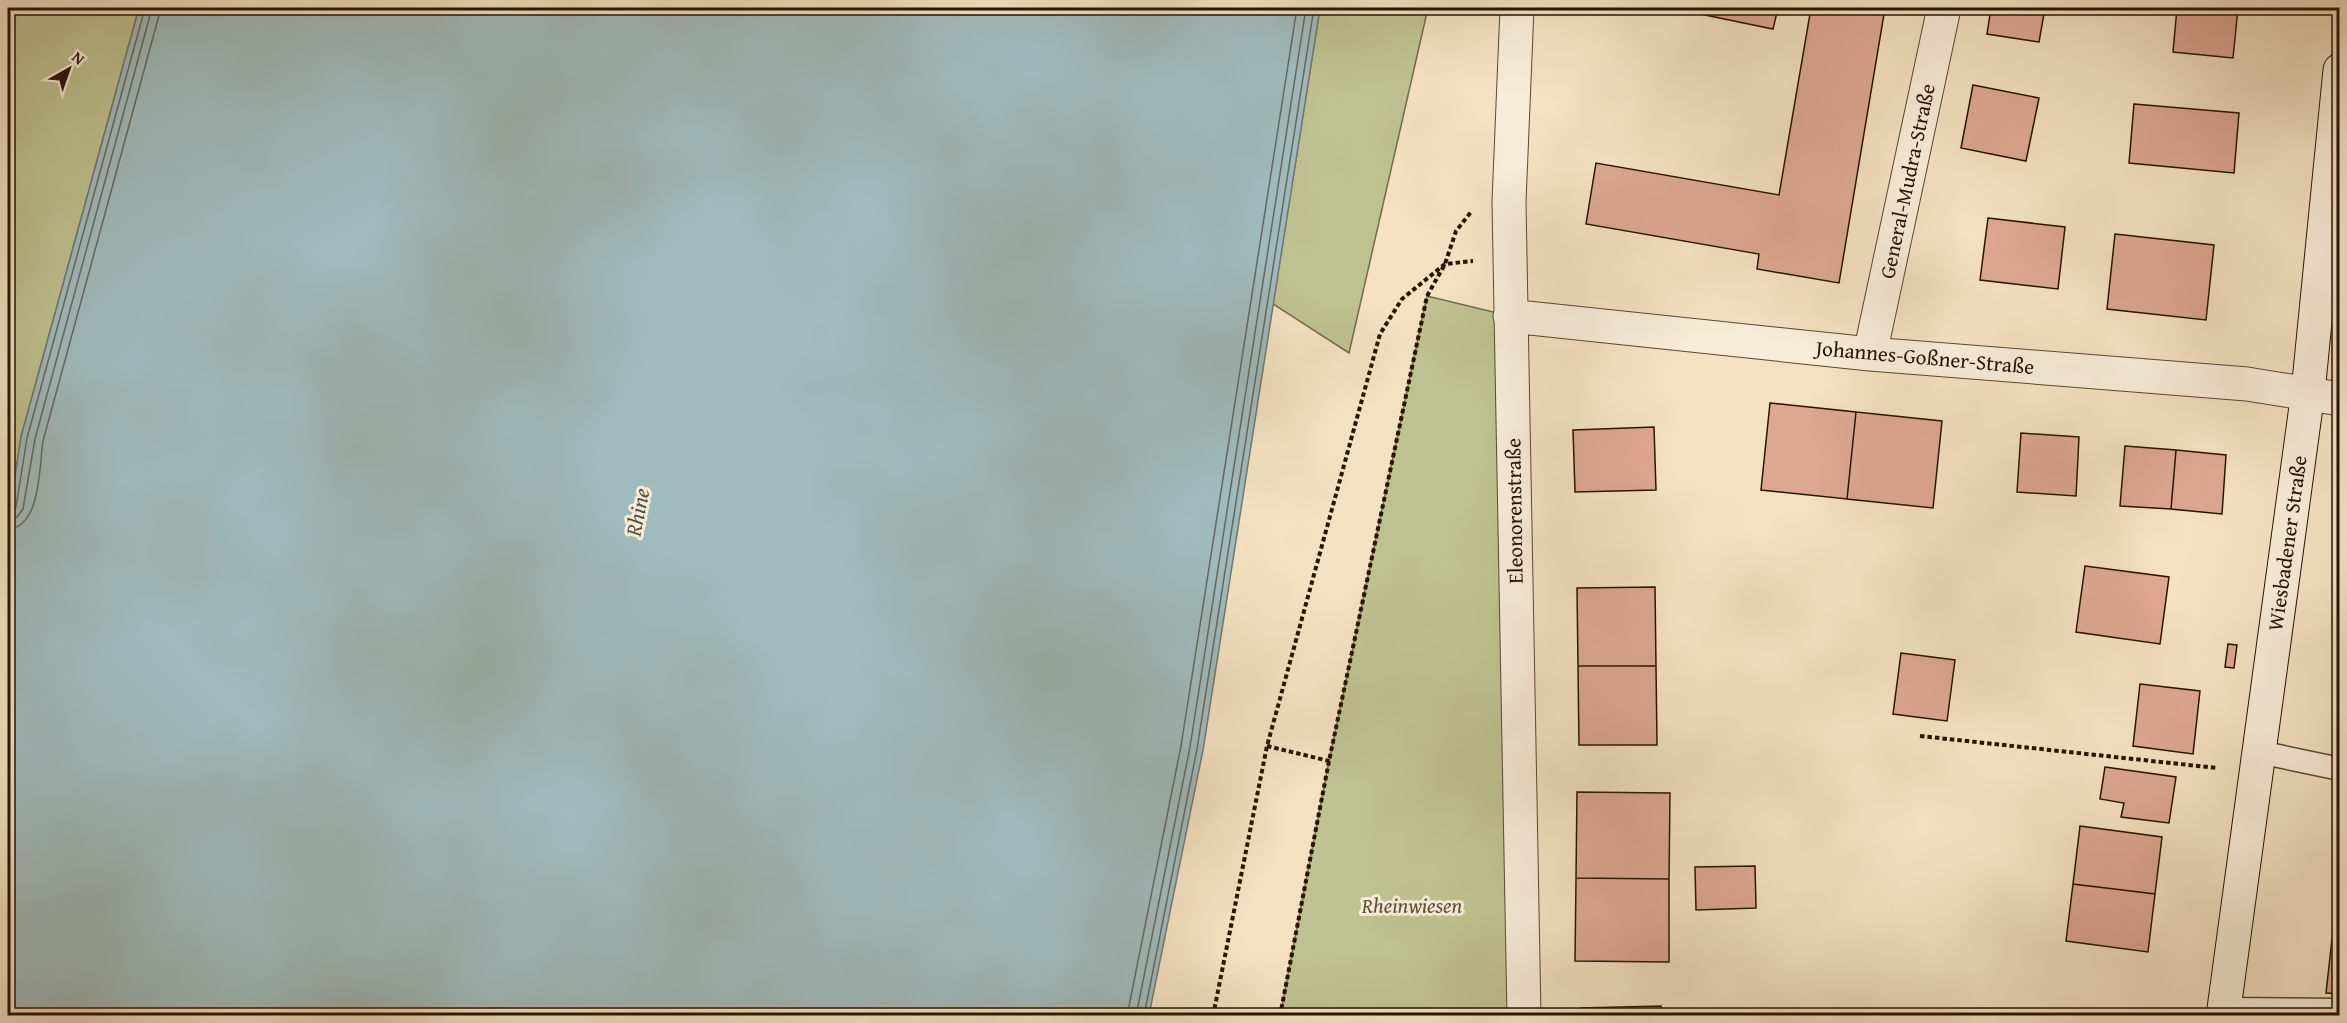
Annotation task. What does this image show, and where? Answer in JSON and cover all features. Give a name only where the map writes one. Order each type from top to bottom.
[{"type":"street","name":"Eleonorenstraße","points":[[1517,8],[1509,202],[1524,1016]]},
{"type":"street","name":"General-Mudra-Straße","points":[[1870,354],[1944,8]]},
{"type":"street","name":"Wiesbadener Straße","points":[[2223,1012],[2308,393],[2340,70]]},
{"type":"street","name":"Johannes-Goßner-Straße","points":[[1510,316],[1870,354],[2235,383],[2340,399]]},
{"type":"lane","points":[[2259,752],[2340,769]]},
{"type":"lane","points":[[2223,1012],[2340,1010]]},
{"type":"path","points":[[1280,1016],[1329,761],[1427,296],[1445,264],[1456,231],[1472,212]]},
{"type":"path","points":[[1213,1016],[1267,746],[1380,334],[1401,299],[1445,264]]},
{"type":"path","points":[[1920,736],[2217,768]]},
{"type":"path","points":[[1267,746],[1329,761]]},
{"type":"green space","points":[[8,8],[139,8],[21,437],[8,524]]},
{"type":"green space","points":[[1320,8],[1428,8],[1349,353],[1273,304]]},
{"type":"green space","name":"Rheinwiesen","points":[[1427,296],[1510,316],[1524,1015],[1280,1016],[1329,761]]},
{"type":"water","name":"Rhine","points":[[139,8],[1320,8],[1203,750],[1149,1015],[8,1015],[8,524],[21,437]]},
{"type":"building","points":[[1671,8],[1778,8],[1773,29]]},
{"type":"building","points":[[1811,8],[1885,8],[1839,283],[1757,269],[1759,254],[1586,224],[1596,163],[1779,195]]},
{"type":"building","points":[[1991,8],[2045,8],[2039,42],[1987,34]]},
{"type":"building","points":[[2177,8],[2238,8],[2233,58],[2173,52]]},
{"type":"building","points":[[1973,85],[2039,98],[2026,161],[1961,148]]},
{"type":"building","points":[[2134,104],[2239,113],[2234,173],[2129,163]]},
{"type":"building","points":[[1988,218],[2065,227],[2058,289],[1980,280]]},
{"type":"building","points":[[2115,234],[2214,245],[2206,320],[2107,309]]},
{"type":"building","points":[[1770,403],[1856,412],[1847,499],[1761,490]]},
{"type":"building","points":[[1856,412],[1942,421],[1933,508],[1847,499]]},
{"type":"building","points":[[1654,427],[1656,490],[1575,492],[1573,430]]},
{"type":"building","points":[[2021,433],[2079,437],[2076,496],[2017,492]]},
{"type":"building","points":[[2125,446],[2176,450],[2171,509],[2120,506]]},
{"type":"building","points":[[2176,450],[2226,455],[2222,514],[2171,509]]},
{"type":"building","points":[[2085,566],[2169,577],[2160,644],[2076,632]]},
{"type":"building","points":[[1655,587],[1656,666],[1578,666],[1577,588]]},
{"type":"building","points":[[2228,644],[2237,645],[2234,668],[2225,667]]},
{"type":"building","points":[[1901,653],[1955,660],[1947,721],[1893,714]]},
{"type":"building","points":[[1578,666],[1656,666],[1657,745],[1579,745]]},
{"type":"building","points":[[2140,684],[2200,691],[2193,754],[2133,746]]},
{"type":"building","points":[[2105,767],[2176,777],[2169,823],[2121,817],[2124,803],[2100,799]]},
{"type":"building","points":[[1577,792],[1670,793],[1669,879],[1576,878]]},
{"type":"building","points":[[2080,826],[2162,837],[2155,894],[2073,884]]},
{"type":"building","points":[[1755,866],[1756,908],[1696,910],[1695,867]]},
{"type":"building","points":[[2340,868],[2340,994],[2326,993]]},
{"type":"building","points":[[1576,878],[1669,879],[1669,962],[1575,961]]},
{"type":"building","points":[[2073,884],[2155,894],[2148,952],[2066,941]]},
{"type":"building","points":[[1661,1006],[1661,1016],[1581,1016],[1581,1008]]}]
